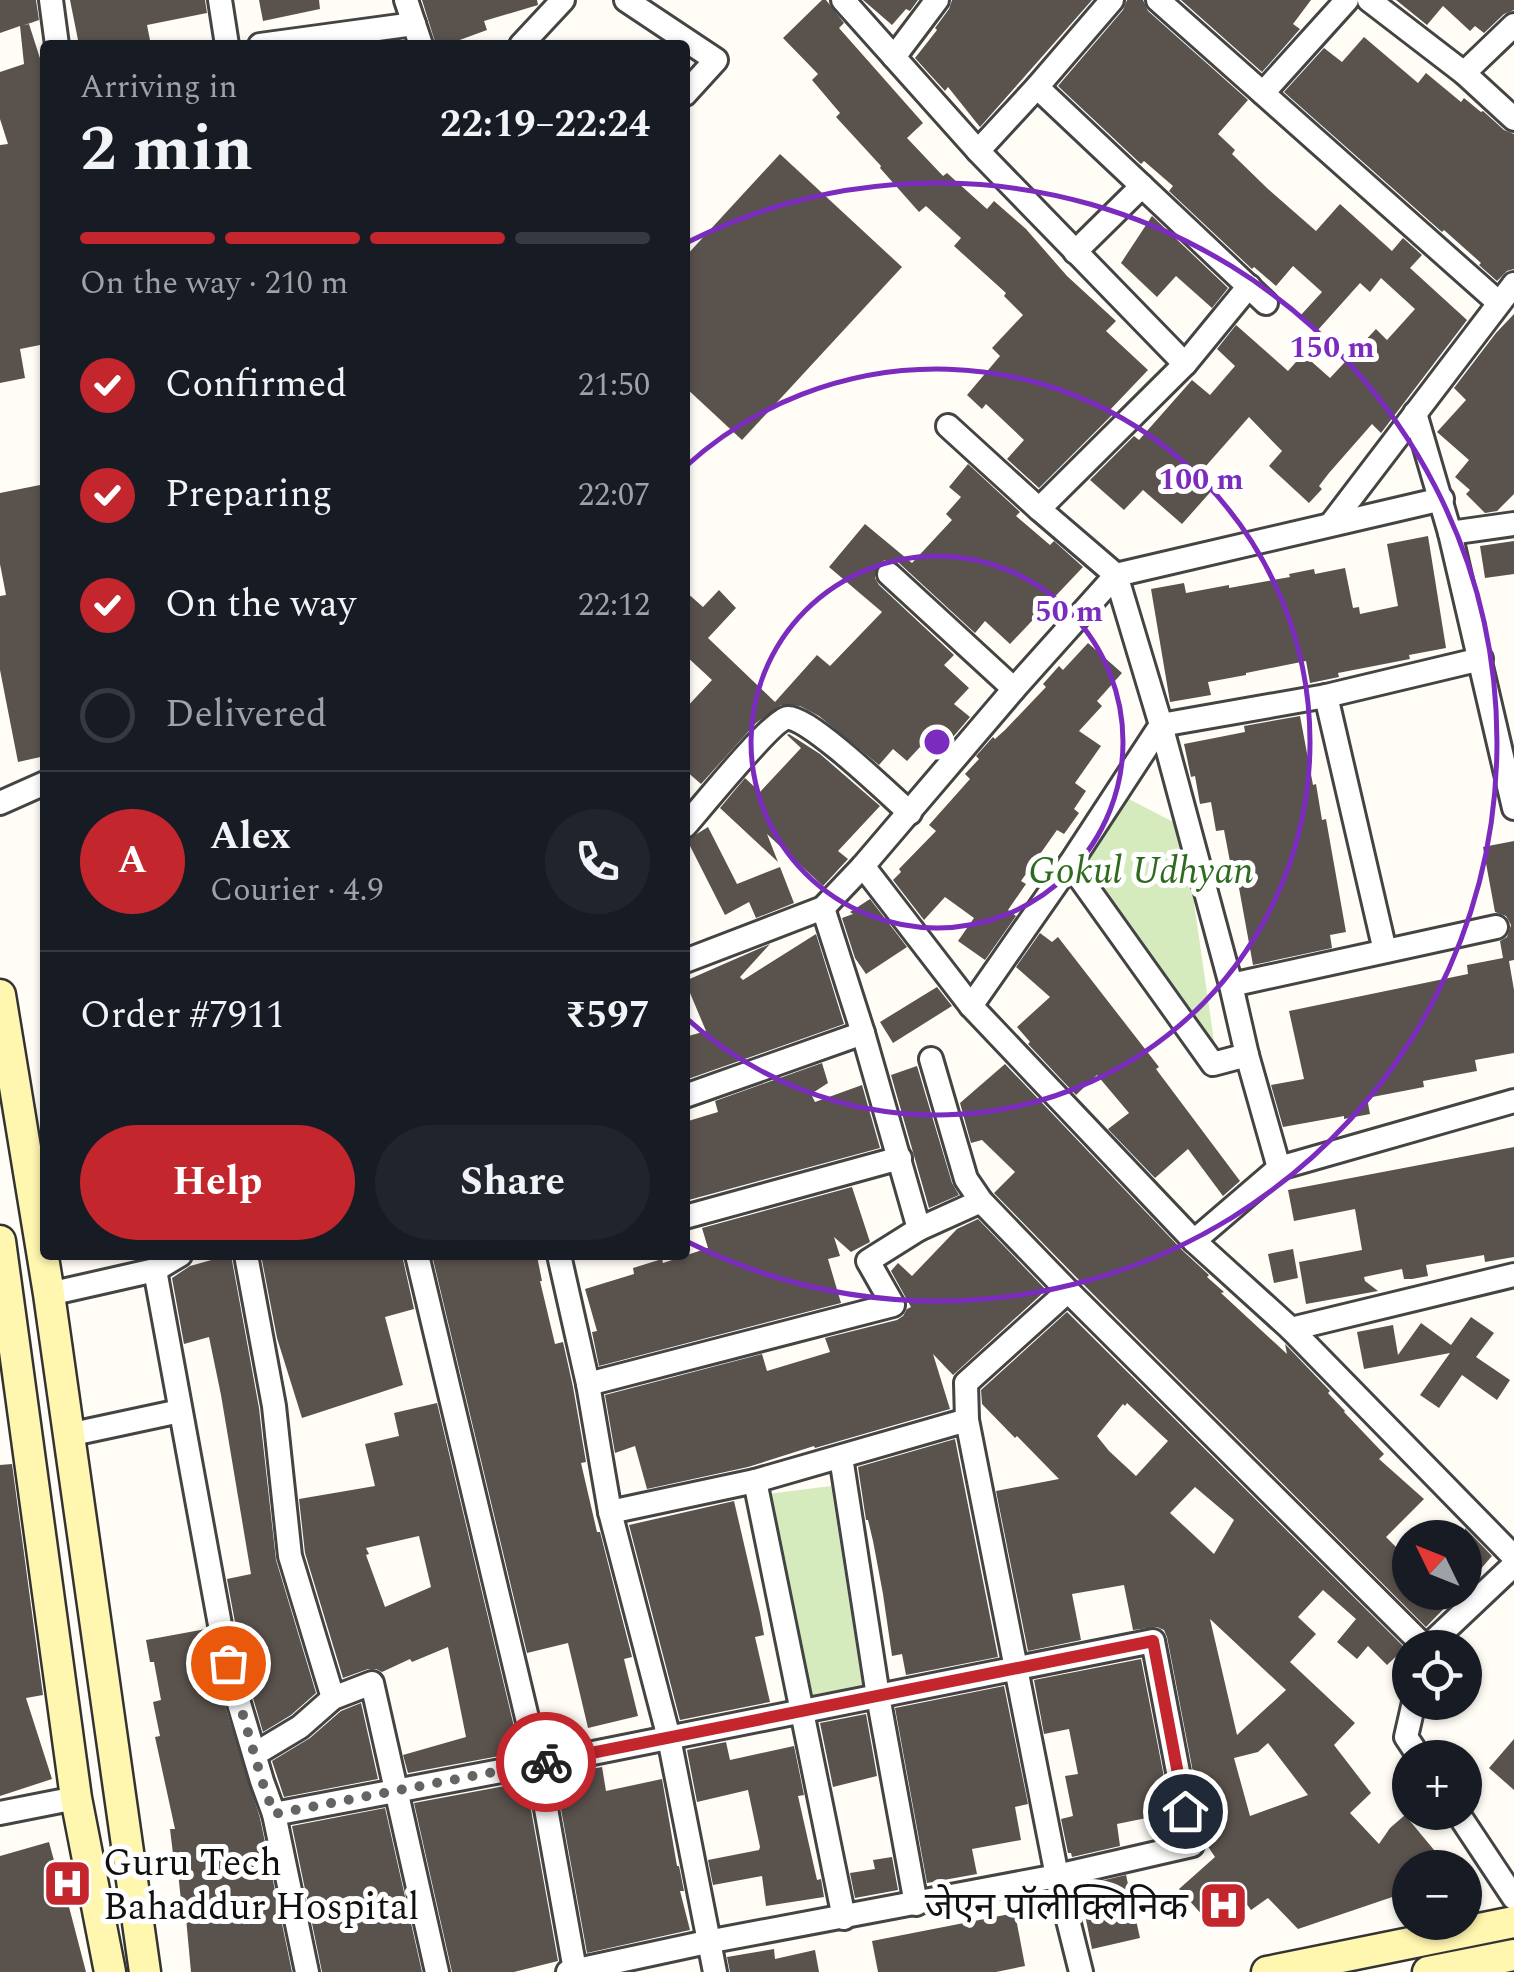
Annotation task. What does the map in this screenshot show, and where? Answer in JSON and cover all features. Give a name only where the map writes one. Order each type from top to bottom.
[{"type":"main road","points":[[0,995],[40,1239]]},
{"type":"main road","points":[[0,1242],[76,1798],[110,1972]]},
{"type":"main road","points":[[43,1260],[145,1972]]},
{"type":"main road","points":[[1267,1972],[1514,1922]]},
{"type":"main road","points":[[1443,1971],[1514,1955]]},
{"type":"street","points":[[51,0],[56,40]]},
{"type":"street","points":[[220,0],[226,40]]},
{"type":"street","points":[[332,40],[418,34],[406,0]]},
{"type":"street","points":[[526,40],[563,0]]},
{"type":"street","points":[[626,0],[686,40]]},
{"type":"street","points":[[843,0],[978,151],[1184,364]]},
{"type":"street","points":[[894,57],[937,0]]},
{"type":"street","points":[[978,151],[1112,0]]},
{"type":"street","points":[[1158,0],[1263,93],[1507,294],[1331,524]]},
{"type":"street","points":[[1263,93],[1347,0]]},
{"type":"street","points":[[1369,0],[1464,73],[1514,119]]},
{"type":"street","points":[[1464,73],[1514,25]]},
{"type":"street","points":[[690,43],[716,60],[690,89]]},
{"type":"street","points":[[1037,87],[1257,294],[1039,509]]},
{"type":"street","points":[[1075,252],[1142,186]]},
{"type":"street","points":[[1415,413],[1442,499],[1514,808]]},
{"type":"street","points":[[948,426],[1116,576],[1161,725],[1246,1056],[1279,1168]]},
{"type":"street","points":[[690,959],[823,908],[1116,576],[1442,499]]},
{"type":"street","points":[[1450,533],[1514,524]]},
{"type":"street","points":[[889,574],[1014,690]]},
{"type":"street","points":[[971,1006],[1161,725],[1326,696],[1481,659]]},
{"type":"street","points":[[1326,696],[1385,951]]},
{"type":"street","points":[[690,820],[777,724],[791,717],[815,730],[910,812]]},
{"type":"street","points":[[0,803],[40,785]]},
{"type":"street","points":[[1070,864],[1214,1064],[1246,1056]]},
{"type":"street","points":[[863,866],[971,1006],[1194,1241],[1291,1330],[1514,1557]]},
{"type":"street","points":[[823,908],[919,1229]]},
{"type":"street","points":[[1231,986],[1496,927]]},
{"type":"street","points":[[690,1094],[862,1033]]},
{"type":"street","points":[[931,1059],[966,1179],[981,1200],[1426,1648],[1514,1565]]},
{"type":"street","points":[[1194,1241],[1279,1168],[1514,1101]]},
{"type":"street","points":[[690,1216],[900,1158]]},
{"type":"street","points":[[588,1384],[893,1305],[868,1262],[919,1229],[981,1200]]},
{"type":"street","points":[[49,1294],[155,1270],[172,1260]]},
{"type":"street","points":[[247,1260],[274,1406],[290,1556],[333,1698]]},
{"type":"street","points":[[274,1814],[538,1764],[1153,1641],[1192,1845],[1058,1876],[571,1971],[538,1764],[418,1260]]},
{"type":"street","points":[[560,1260],[588,1384],[610,1512],[669,1738],[715,1972]]},
{"type":"street","points":[[155,1270],[228,1663],[274,1814],[307,1972]]},
{"type":"street","points":[[1291,1330],[1514,1275]]},
{"type":"street","points":[[1068,1291],[966,1383],[967,1420],[1058,1876],[1081,1972]]},
{"type":"street","points":[[68,1435],[180,1411]]},
{"type":"street","points":[[610,1512],[755,1481],[967,1420]]},
{"type":"street","points":[[841,1457],[878,1696],[916,1904]]},
{"type":"street","points":[[755,1481],[844,1918]]},
{"type":"street","points":[[255,1754],[300,1727],[333,1698],[372,1683],[437,1972]]},
{"type":"street","points":[[0,1813],[76,1798]]},
{"type":"street","points":[[1469,1830],[1514,1898]]},
{"type":"green space","name":"Gokul Udhyan","points":[[1123,796],[1183,827],[1216,1055],[1079,867]]},
{"type":"green space","points":[[831,1486],[863,1689],[801,1702],[761,1495]]},
{"type":"building","points":[[0,0],[36,0],[39,20],[22,26],[29,24],[40,58],[40,345],[20,349],[25,378],[0,383],[0,145],[8,144],[0,119],[0,72],[24,64],[20,26],[0,33]]},
{"type":"building","points":[[70,0],[205,0],[207,13],[147,25],[150,40],[78,40]]},
{"type":"building","points":[[259,0],[319,0],[320,9],[263,21]]},
{"type":"building","points":[[422,0],[537,0],[538,5],[484,21],[487,30],[460,40],[434,40]]},
{"type":"building","points":[[822,0],[844,23],[839,28],[923,123],[907,138],[943,176],[947,173],[987,209],[994,201],[1026,229],[1067,276],[1116,321],[1106,331],[1148,370],[1108,412],[1112,415],[1039,488],[1007,459],[1024,440],[986,404],[982,409],[967,395],[1000,356],[992,348],[1023,315],[1004,296],[1006,293],[954,246],[961,238],[926,206],[919,212],[880,168],[836,117],[840,113],[812,80],[818,74],[783,38]]},
{"type":"building","points":[[863,0],[918,0],[892,25]]},
{"type":"building","points":[[952,0],[1092,0],[980,127],[948,87],[945,91],[915,58],[937,30]]},
{"type":"building","points":[[1127,0],[1143,0],[1148,11],[1248,100],[1218,134],[1235,150],[1232,154],[1268,189],[1316,231],[1340,204],[1392,251],[1403,238],[1422,255],[1410,268],[1467,320],[1381,433],[1372,424],[1329,473],[1319,486],[1322,489],[1309,503],[1269,466],[1282,451],[1249,417],[1198,475],[1214,488],[1182,524],[1143,490],[1124,510],[1090,480],[1134,436],[1139,440],[1192,380],[1210,395],[1235,366],[1217,349],[1236,325],[1288,371],[1303,354],[1330,378],[1376,329],[1387,340],[1415,309],[1381,278],[1370,292],[1360,283],[1317,331],[1300,316],[1322,292],[1293,266],[1276,286],[1252,269],[1169,191],[1173,186],[1144,161],[1141,164],[1058,86],[1123,10]]},
{"type":"building","points":[[1181,0],[1311,0],[1293,24],[1300,29],[1262,72]]},
{"type":"building","points":[[1396,0],[1514,0],[1514,10],[1484,33],[1475,26],[1470,31],[1443,6],[1427,25]]},
{"type":"building","points":[[1364,37],[1418,83],[1426,73],[1461,102],[1464,98],[1514,134],[1514,269],[1497,281],[1284,92],[1324,48],[1342,62]]},
{"type":"building","points":[[780,154],[902,267],[742,440],[690,392],[690,252]]},
{"type":"building","points":[[1152,216],[1228,288],[1212,308],[1176,276],[1157,297],[1121,263]]},
{"type":"building","points":[[1514,314],[1514,494],[1497,511],[1485,513],[1466,494],[1470,490],[1455,477],[1469,460],[1437,432],[1466,400],[1454,388]]},
{"type":"building","points":[[968,464],[1020,512],[1016,516],[1050,545],[1054,541],[1083,567],[1010,644],[985,621],[975,633],[898,562],[885,560],[877,565],[875,578],[879,585],[954,655],[944,665],[969,688],[954,704],[970,717],[953,737],[948,733],[930,756],[920,747],[907,761],[893,749],[879,765],[819,716],[800,706],[781,705],[756,723],[701,784],[690,774],[690,704],[712,680],[690,660],[690,595],[703,607],[719,590],[736,608],[708,638],[775,702],[817,655],[830,666],[882,612],[829,567],[865,524],[912,563],[952,520],[946,514],[961,497],[949,487]]},
{"type":"building","points":[[40,485],[40,757],[18,762],[0,670],[0,596],[6,595],[0,564],[0,493]]},
{"type":"building","points":[[1428,536],[1446,648],[1310,683],[1306,661],[1208,682],[1211,695],[1170,702],[1151,589],[1184,583],[1186,593],[1290,577],[1289,574],[1314,569],[1315,574],[1345,568],[1353,608],[1359,607],[1360,614],[1398,606],[1387,544]]},
{"type":"building","points":[[1514,541],[1514,574],[1485,578],[1480,546]]},
{"type":"building","points":[[1088,643],[1122,673],[1097,701],[1102,706],[1079,731],[1101,746],[1075,783],[1086,791],[1074,809],[1079,813],[1064,834],[1057,830],[1021,881],[1026,884],[1008,910],[1016,916],[985,960],[958,941],[974,918],[945,897],[924,920],[893,880],[936,831],[929,825],[970,779],[965,774],[979,759],[976,756],[1046,687],[1043,684],[1059,666],[1063,670]]},
{"type":"building","points":[[1300,716],[1313,785],[1316,784],[1322,820],[1326,819],[1346,932],[1330,935],[1332,948],[1253,965],[1224,830],[1216,831],[1211,802],[1200,804],[1184,744],[1245,732],[1244,726]]},
{"type":"building","points":[[789,734],[820,754],[880,806],[838,851],[848,859],[823,886],[767,834],[778,862],[720,808],[745,778],[760,792],[801,748]]},
{"type":"building","points":[[708,827],[737,884],[780,867],[794,903],[756,918],[749,902],[725,915],[690,846],[690,838]]},
{"type":"building","points":[[1514,841],[1514,960],[1509,961],[1514,990],[1514,1053],[1475,1060],[1477,1071],[1423,1081],[1424,1087],[1367,1098],[1370,1114],[1283,1127],[1271,1085],[1304,1079],[1289,1011],[1468,974],[1467,965],[1503,958],[1500,941],[1507,937],[1511,925],[1506,916],[1495,912],[1483,847]]},
{"type":"building","points":[[870,899],[907,947],[866,974],[855,958],[842,918]]},
{"type":"building","points":[[1040,933],[1052,942],[1058,937],[1159,1067],[1156,1069],[1240,1181],[1223,1196],[1188,1149],[1155,1178],[1108,1129],[1129,1113],[1097,1075],[1076,1095],[1028,1044],[1017,1027],[1050,997],[1016,967]]},
{"type":"building","points":[[816,934],[844,1024],[690,1078],[690,1036],[706,1031],[690,993],[690,979],[770,944],[740,977],[743,980]]},
{"type":"building","points":[[937,987],[952,1006],[893,1043],[880,1022]]},
{"type":"building","points":[[822,1063],[828,1083],[811,1094],[815,1102],[862,1085],[880,1148],[690,1200],[690,1120],[718,1112],[715,1101]]},
{"type":"building","points":[[1005,1064],[1209,1275],[1224,1292],[1221,1293],[1287,1354],[1285,1344],[1330,1391],[1344,1412],[1384,1454],[1379,1459],[1424,1499],[1403,1520],[1392,1520],[1392,1531],[1386,1537],[1392,1543],[1392,1593],[994,1193],[1015,1172],[982,1140],[971,1143],[960,1103]]},
{"type":"building","points":[[917,1066],[959,1195],[929,1208],[891,1075]]},
{"type":"building","points":[[1514,1147],[1514,1257],[1485,1262],[1484,1255],[1426,1265],[1428,1276],[1412,1279],[1404,1279],[1402,1269],[1364,1277],[1378,1291],[1306,1304],[1299,1262],[1362,1250],[1355,1209],[1294,1221],[1288,1190]]},
{"type":"building","points":[[852,1187],[870,1242],[851,1252],[834,1237],[840,1256],[828,1259],[841,1303],[599,1366],[592,1332],[597,1331],[585,1289],[634,1274],[633,1268],[659,1260],[690,1260],[690,1254],[708,1248],[702,1228]]},
{"type":"building","points":[[978,1219],[1046,1290],[953,1375],[933,1354],[950,1409],[748,1467],[647,1489],[635,1446],[615,1453],[605,1395],[762,1354],[767,1371],[830,1352],[825,1338],[903,1316],[911,1307],[891,1271],[898,1263],[912,1276],[957,1229]]},
{"type":"building","points":[[1293,1249],[1298,1278],[1274,1283],[1268,1254]]},
{"type":"building","points":[[232,1260],[259,1408],[276,1560],[316,1693],[263,1732],[242,1660],[227,1579],[251,1574],[221,1395],[209,1337],[184,1344],[172,1278],[190,1266]]},
{"type":"building","points":[[262,1260],[403,1260],[414,1309],[385,1317],[403,1385],[302,1418],[277,1338]]},
{"type":"building","points":[[433,1260],[538,1260],[555,1344],[563,1342],[573,1387],[586,1462],[581,1463],[632,1657],[624,1659],[638,1716],[588,1728],[568,1643],[527,1653]]},
{"type":"building","points":[[1067,1312],[1392,1635],[1392,1660],[1387,1665],[1368,1646],[1357,1659],[1337,1642],[1356,1619],[1323,1590],[1298,1617],[1316,1634],[1290,1662],[1355,1723],[1334,1745],[1371,1793],[1350,1813],[1379,1844],[1392,1826],[1392,1830],[1417,1830],[1434,1850],[1392,1850],[1392,1897],[1298,1929],[1268,1898],[1251,1910],[1243,1899],[1212,1926],[1179,1889],[1215,1857],[1207,1845],[1167,1637],[1157,1627],[1133,1630],[1124,1585],[1072,1594],[1081,1640],[1028,1651],[996,1491],[1059,1479],[982,1404],[981,1390]],"holes":[[[1127,1403],[1168,1441],[1136,1476],[1097,1436]],[[1195,1487],[1234,1520],[1214,1554],[1170,1513]],[[1210,1619],[1286,1690],[1237,1735]],[[1268,1743],[1308,1795],[1250,1816],[1234,1758],[1258,1752]]]},
{"type":"building","points":[[1471,1317],[1494,1333],[1476,1357],[1510,1380],[1497,1400],[1462,1375],[1439,1408],[1420,1395],[1450,1353],[1364,1369],[1357,1332],[1393,1325],[1398,1355],[1421,1323],[1451,1345]]},
{"type":"building","points":[[437,1403],[520,1752],[408,1773],[403,1755],[466,1737],[448,1647],[382,1672],[368,1669],[343,1678],[305,1553],[299,1499],[375,1486],[365,1444],[399,1436],[394,1413]],"holes":[[[419,1536],[431,1587],[385,1607],[366,1548]]]},
{"type":"building","points":[[955,1439],[998,1657],[906,1675],[902,1654],[892,1656],[858,1467]]},
{"type":"building","points":[[12,1464],[43,1695],[26,1698],[52,1779],[0,1796],[0,1465]]},
{"type":"building","points":[[734,1501],[764,1635],[755,1637],[770,1702],[680,1720],[629,1525]]},
{"type":"building","points":[[1482,1546],[1492,1556],[1482,1567]]},
{"type":"building","points":[[1409,1610],[1443,1610],[1426,1627]]},
{"type":"building","points":[[206,1629],[213,1667],[260,1818],[292,1972],[191,1972],[170,1829],[175,1829],[155,1737],[160,1736],[153,1702],[161,1700],[146,1640]]},
{"type":"building","points":[[1141,1659],[1171,1813],[1117,1824],[1120,1846],[1072,1857],[1061,1819],[1073,1816],[1065,1776],[1078,1774],[1069,1729],[1044,1734],[1034,1680]]},
{"type":"building","points":[[1004,1686],[1028,1804],[1015,1807],[1021,1840],[972,1849],[977,1874],[927,1883],[895,1708]]},
{"type":"building","points":[[361,1703],[378,1779],[284,1797],[272,1761],[310,1738],[341,1711]]},
{"type":"building","points":[[866,1714],[877,1776],[833,1787],[820,1723]]},
{"type":"building","points":[[1514,1739],[1514,1790],[1489,1768]]},
{"type":"building","points":[[726,1742],[730,1760],[794,1746],[804,1795],[798,1796],[824,1897],[766,1906],[762,1876],[713,1885],[708,1860],[760,1847],[748,1790],[697,1802],[687,1750]]},
{"type":"building","points":[[602,1767],[606,1791],[662,1779],[690,1930],[587,1953],[555,1776]]},
{"type":"building","points":[[526,1782],[558,1961],[514,1972],[452,1972],[414,1803]]},
{"type":"building","points":[[385,1808],[422,1972],[322,1972],[292,1826]]},
{"type":"building","points":[[49,1842],[60,1883],[64,1882],[70,1902],[86,1972],[0,1972],[0,1856]]},
{"type":"building","points":[[892,1857],[898,1890],[855,1898],[850,1873],[875,1869],[873,1860]]},
{"type":"building","points":[[1126,1875],[1140,1938],[1092,1949],[1079,1886]]},
{"type":"building","points":[[1015,1913],[1025,1966],[996,1972],[878,1972],[872,1941]]},
{"type":"building","points":[[774,1949],[775,1959],[815,1950],[819,1972],[730,1972],[727,1957]]},
{"type":"way so far","points":[[228,1663],[274,1814],[546,1762]]},
{"type":"place","name":"Guru Tech Bahaddur Hospital","points":[[68,1884]]},
{"type":"place","name":"जेएन पॉलीक्लिनिक","points":[[1223,1906]]},
{"type":"route","points":[[546,1762],[1153,1641],[1185,1811]]}]
